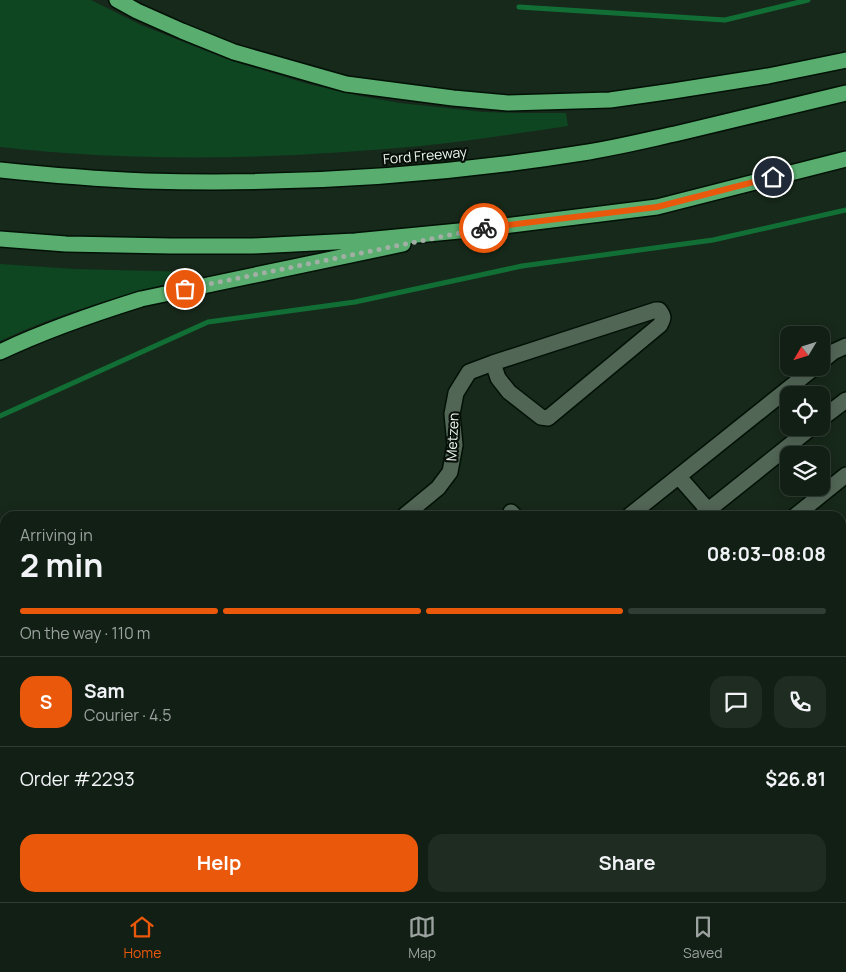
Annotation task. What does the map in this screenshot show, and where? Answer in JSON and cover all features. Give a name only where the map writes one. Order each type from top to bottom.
[{"type":"highway","points":[[117,0],[182,31],[234,52],[346,84],[499,102],[610,100],[768,76],[846,60]]},
{"type":"highway","name":"Ford Freeway","points":[[0,170],[144,181],[248,182],[397,175],[583,153],[705,127],[846,93]]},
{"type":"highway","points":[[0,239],[66,244],[171,246],[253,246],[355,241],[480,229],[657,207],[846,159]]},
{"type":"highway","points":[[0,352],[55,328],[141,299],[480,229]]},
{"type":"street","points":[[656,310],[659,310],[663,315],[664,319],[660,324],[548,418],[541,417],[509,392],[498,378],[493,363],[656,310]]},
{"type":"street","points":[[830,354],[846,346]]},
{"type":"street","name":"Metzen","points":[[410,511],[438,488],[450,472],[455,445],[452,414],[456,393],[469,372],[493,363]]},
{"type":"street","points":[[635,511],[804,376]]},
{"type":"street","points":[[830,412],[846,400]]},
{"type":"street","points":[[707,511],[801,436]]},
{"type":"street","points":[[801,511],[846,475]]},
{"type":"street","points":[[679,476],[703,511]]},
{"type":"shaded area","points":[[0,0],[91,0],[141,25],[226,59],[308,84],[400,103],[483,112],[566,113],[568,126],[421,146],[263,156],[158,157],[53,152],[0,147]]},
{"type":"shaded area","points":[[0,264],[75,269],[193,272],[194,277],[95,304],[47,321],[0,341]]},
{"type":"waterway","points":[[519,7],[725,20],[808,0]]},
{"type":"waterway","points":[[0,416],[208,322],[355,302],[522,266],[713,240],[846,210]]},
{"type":"way so far","points":[[185,289],[484,228]]},
{"type":"route","points":[[484,228],[657,207],[773,177]]}]
